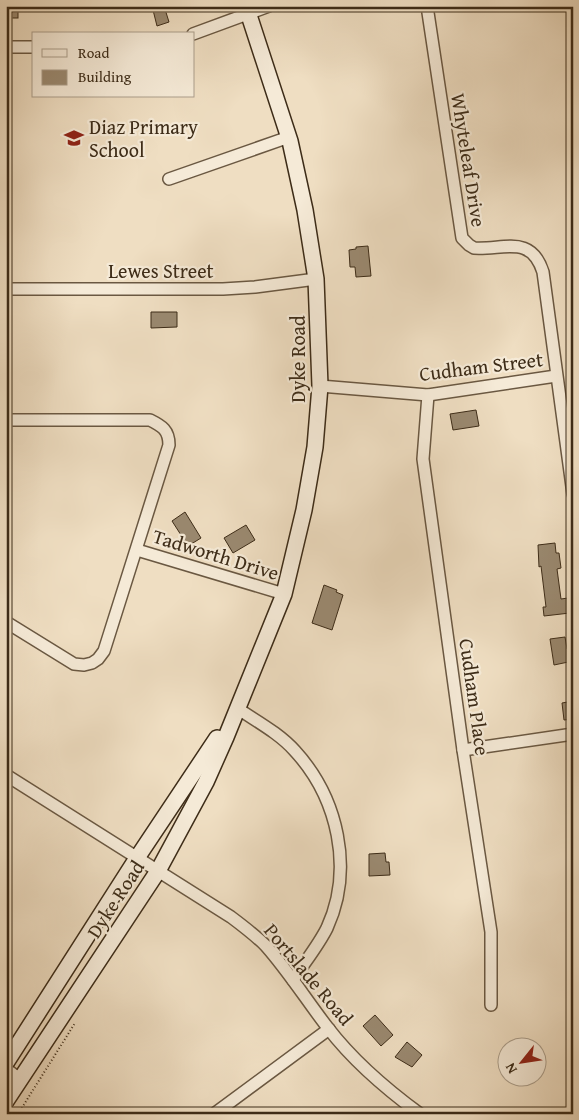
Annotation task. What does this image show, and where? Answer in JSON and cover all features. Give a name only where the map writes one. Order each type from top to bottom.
[{"type":"street","points":[[195,33],[247,10],[269,6]]},
{"type":"street","name":"Whyteleaf Drive","points":[[427,6],[462,238],[474,248],[521,247],[538,258],[543,272],[573,494]]},
{"type":"street","name":"Dyke Road","points":[[6,1101],[158,871],[206,782],[226,738],[284,594],[304,510],[314,447],[320,386],[316,279],[305,210],[289,137],[247,10]]},
{"type":"street","points":[[6,47],[32,48]]},
{"type":"street","points":[[169,178],[289,137]]},
{"type":"street","name":"Lewes Street","points":[[6,289],[255,287],[316,279]]},
{"type":"street","name":"Cudham Street","points":[[320,386],[428,395],[556,376]]},
{"type":"street","name":"Cudham Place","points":[[428,395],[423,459],[463,750],[491,932],[491,1005]]},
{"type":"street","name":"Tadworth Drive","points":[[6,420],[150,420],[164,427],[170,437],[170,444],[138,550],[104,651],[92,663],[84,665],[69,662],[6,622]]},
{"type":"street","name":"Tadworth Drive","points":[[138,550],[284,594]]},
{"type":"street","points":[[237,708],[285,741],[304,762],[324,794],[337,837],[341,866],[339,885],[331,917],[326,929],[293,980]]},
{"type":"street","name":"Dyke Road","points":[[6,1063],[137,858],[237,708]]},
{"type":"street","points":[[463,750],[573,734]]},
{"type":"street","name":"Portslade Road","points":[[6,775],[231,917],[265,946],[329,1029],[385,1088],[420,1114]]},
{"type":"street","points":[[214,1114],[329,1029]]},
{"type":"street","points":[[6,1069],[20,1079]]},
{"type":"building","points":[[6,6],[18,6],[18,18],[6,18]]},
{"type":"building","points":[[152,6],[164,6],[169,22],[157,26]]},
{"type":"building","points":[[368,246],[371,276],[356,277],[355,267],[350,267],[349,250]]},
{"type":"building","points":[[151,312],[177,312],[177,327],[151,328]]},
{"type":"building","points":[[476,410],[479,426],[453,430],[450,414]]},
{"type":"building","points":[[185,512],[201,538],[188,546],[172,521]]},
{"type":"building","points":[[246,525],[255,540],[233,553],[224,538]]},
{"type":"building","points":[[555,543],[556,553],[559,553],[561,568],[557,569],[561,599],[568,598],[570,613],[544,616],[543,607],[546,607],[541,566],[539,567],[538,545]]},
{"type":"building","points":[[324,585],[337,590],[336,592],[343,595],[332,630],[312,623]]},
{"type":"building","points":[[565,637],[567,649],[571,648],[573,661],[554,665],[550,639]]},
{"type":"building","points":[[573,701],[573,719],[564,720],[562,703]]},
{"type":"building","points":[[385,853],[386,862],[389,862],[390,875],[369,876],[369,854]]},
{"type":"building","points":[[375,1015],[393,1035],[381,1046],[363,1026]]},
{"type":"building","points":[[407,1042],[422,1055],[412,1067],[395,1057]]},
{"type":"place","name":"Diaz Primary School","points":[[74,138]]}]
